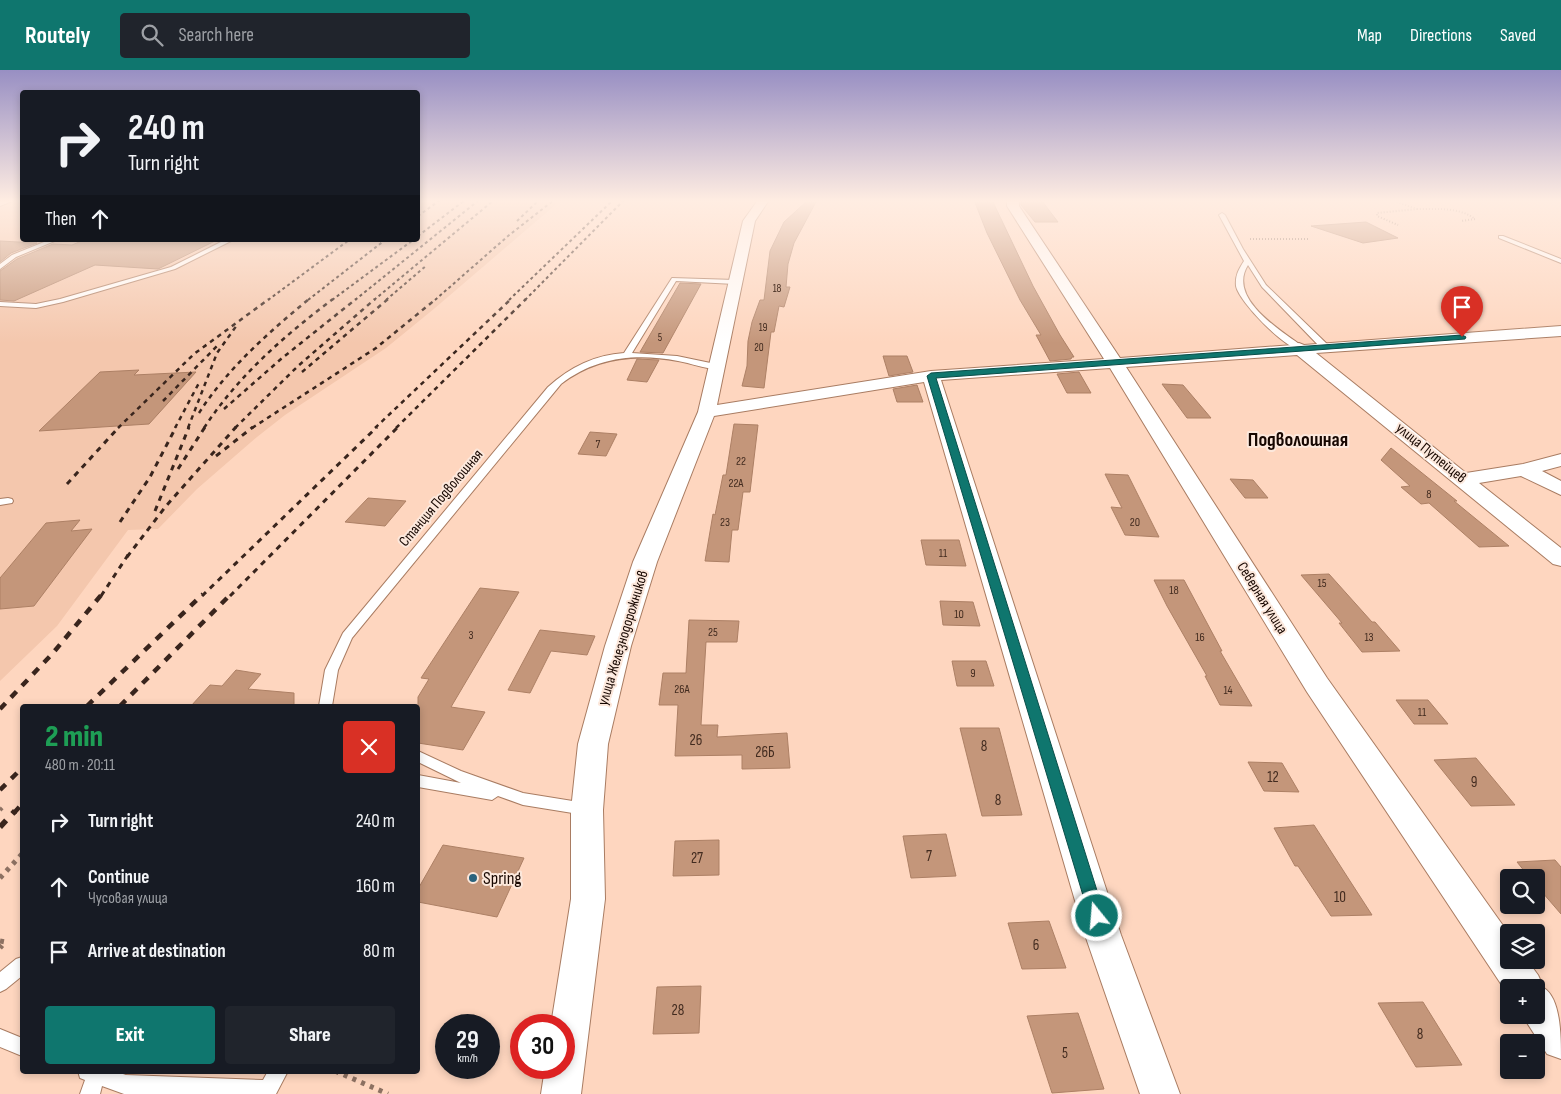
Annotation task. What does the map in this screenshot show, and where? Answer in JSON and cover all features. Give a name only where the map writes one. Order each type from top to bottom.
[{"type":"street","name":"улица Железнодорожников","points":[[561,1094],[588,899],[587,810],[593,744],[618,646],[645,562],[707,412],[743,248]]},
{"type":"street","name":"Северная улица","points":[[1041,248],[1317,685],[1519,979]]},
{"type":"street","points":[[707,412],[931,376],[1324,346],[1561,331]]},
{"type":"street","name":"улица Путейцев","points":[[1299,348],[1561,559]]},
{"type":"street","points":[[931,376],[1102,935],[1160,1094]]},
{"type":"street","points":[[1464,479],[1524,470],[1561,460]]},
{"type":"street","points":[[1524,470],[1561,489]]},
{"type":"street","points":[[1545,1017],[1561,1040]]},
{"type":"lane","points":[[0,267],[14,256],[35,248]]},
{"type":"lane","points":[[0,304],[36,306],[61,300],[173,268],[214,248]]},
{"type":"lane","points":[[1241,248],[1264,286],[1324,346]]},
{"type":"lane","points":[[1528,248],[1561,261]]},
{"type":"lane","points":[[1248,260],[1239,276],[1239,289],[1249,305],[1265,322],[1299,348]]},
{"type":"lane","points":[[627,355],[674,279],[735,282]]},
{"type":"lane","name":"Станция Подволошная","points":[[325,704],[327,684],[332,666],[347,636],[560,380],[581,367],[606,358],[627,355],[677,358],[717,367]]},
{"type":"lane","points":[[420,757],[456,775],[523,799]]},
{"type":"lane","points":[[420,781],[587,810]]},
{"type":"lane","points":[[0,983],[20,967]]},
{"type":"lane","points":[[0,1038],[20,1046]]},
{"type":"lane","points":[[90,1094],[92,1074]]},
{"type":"lane","points":[[95,1074],[126,1086],[268,1090],[277,1074]]},
{"type":"path","points":[[0,810],[5,805]]},
{"type":"path","points":[[0,878],[20,856]]},
{"type":"path","points":[[0,941],[5,942],[0,948]]},
{"type":"path","points":[[342,1074],[388,1094]]},
{"type":"shaded area","points":[[0,248],[505,248],[386,348],[285,415],[257,437],[197,489],[158,529],[128,530],[57,626],[0,681]]},
{"type":"building","points":[[0,248],[25,248],[11,253],[0,262]]},
{"type":"building","points":[[44,248],[201,248],[158,269],[95,265],[14,301],[0,300],[0,271],[17,259]]},
{"type":"building","points":[[772,248],[793,248],[788,264],[786,287],[790,287],[784,307],[779,306],[774,332],[771,332],[764,388],[742,386],[747,366],[748,341],[752,322],[760,300],[764,300]]},
{"type":"building","points":[[994,248],[1015,248],[1033,286],[1074,357],[1050,361],[1036,335],[1041,335],[1020,300]]},
{"type":"building","points":[[680,283],[701,284],[663,353],[640,352]]},
{"type":"building","points":[[883,356],[907,356],[913,372],[889,376]]},
{"type":"building","points":[[637,359],[659,360],[647,382],[627,380]]},
{"type":"building","points":[[139,370],[134,375],[196,372],[149,424],[39,431],[100,372]]},
{"type":"building","points":[[1079,372],[1091,393],[1067,393],[1057,374]]},
{"type":"building","points":[[1162,384],[1183,385],[1211,418],[1187,418]]},
{"type":"building","points":[[917,385],[923,402],[897,402],[893,389]]},
{"type":"building","points":[[734,424],[758,425],[750,492],[743,492],[738,530],[732,530],[729,562],[705,561],[713,514],[715,515],[723,475],[726,475]]},
{"type":"building","points":[[590,432],[617,434],[606,456],[578,454]]},
{"type":"building","points":[[1391,448],[1509,546],[1479,547],[1429,503],[1421,504],[1401,487],[1410,486],[1381,460]]},
{"type":"building","points":[[1105,474],[1128,475],[1159,537],[1125,535],[1111,507],[1122,508]]},
{"type":"building","points":[[1230,479],[1253,480],[1268,498],[1245,498]]},
{"type":"building","points":[[368,498],[406,501],[385,526],[345,522]]},
{"type":"building","points":[[80,520],[71,531],[92,529],[34,606],[0,609],[0,578],[46,523]]},
{"type":"building","points":[[921,540],[959,540],[966,566],[926,565]]},
{"type":"building","points":[[1329,574],[1400,651],[1362,652],[1339,623],[1342,623],[1301,575]]},
{"type":"building","points":[[1154,580],[1184,580],[1222,651],[1220,651],[1252,706],[1220,705],[1205,676],[1207,676]]},
{"type":"building","points":[[480,588],[519,592],[451,707],[485,712],[463,750],[420,743],[420,704],[418,704],[418,697],[429,679],[421,678]]},
{"type":"building","points":[[940,601],[973,602],[980,626],[943,625]]},
{"type":"building","points":[[689,620],[739,621],[737,642],[706,642],[701,725],[718,725],[717,737],[787,733],[790,768],[742,769],[742,755],[675,756],[678,705],[659,705],[663,673],[686,673]]},
{"type":"building","points":[[540,630],[595,636],[587,655],[551,651],[530,693],[508,690]]},
{"type":"building","points":[[952,661],[986,661],[994,686],[957,686]]},
{"type":"building","points":[[236,670],[261,674],[248,689],[294,693],[294,704],[193,704],[210,685],[222,686]]},
{"type":"building","points":[[1396,700],[1428,700],[1448,724],[1414,724]]},
{"type":"building","points":[[960,728],[999,728],[1022,815],[982,816]]},
{"type":"building","points":[[1476,758],[1515,805],[1471,806],[1434,760]]},
{"type":"building","points":[[1248,762],[1282,763],[1299,792],[1264,791]]},
{"type":"building","points":[[1314,825],[1372,915],[1331,916],[1298,866],[1295,866],[1274,828]]},
{"type":"building","points":[[946,834],[956,876],[911,878],[903,836]]},
{"type":"building","points":[[719,840],[719,875],[673,876],[675,841]]},
{"type":"building","points":[[443,845],[524,858],[497,917],[420,902],[420,885]]},
{"type":"building","points":[[1555,860],[1561,867],[1561,914],[1545,895],[1545,869],[1523,869],[1517,862]]},
{"type":"building","points":[[1049,921],[1066,968],[1022,969],[1008,923]]},
{"type":"building","points":[[701,986],[699,1033],[653,1034],[657,987]]},
{"type":"building","points":[[1423,1002],[1462,1065],[1416,1067],[1378,1003]]},
{"type":"building","points":[[1078,1013],[1104,1089],[1052,1093],[1027,1016]]},
{"type":"railway","points":[[268,300],[338,248]]},
{"type":"railway","points":[[308,300],[375,248]]},
{"type":"railway","points":[[332,300],[402,248]]},
{"type":"railway","points":[[355,300],[420,248]]},
{"type":"railway","points":[[374,300],[437,248]]},
{"type":"railway","points":[[435,300],[495,248]]},
{"type":"railway","points":[[509,300],[563,248]]},
{"type":"railway","points":[[525,300],[577,248]]},
{"type":"railway","points":[[386,300],[427,265]]},
{"type":"railway","points":[[119,427],[194,354],[269,299]]},
{"type":"railway","points":[[199,413],[222,381],[236,366],[264,338],[309,299]]},
{"type":"railway","points":[[204,428],[217,409],[247,374],[297,327],[333,299]]},
{"type":"railway","points":[[224,409],[281,359],[356,299]]},
{"type":"railway","points":[[236,427],[298,366],[375,299]]},
{"type":"railway","points":[[302,372],[388,299]]},
{"type":"railway","points":[[252,428],[376,348],[436,299]]},
{"type":"railway","points":[[375,428],[511,299]]},
{"type":"railway","points":[[396,428],[525,300]]},
{"type":"railway","points":[[188,428],[217,353],[237,325]]},
{"type":"railway","points":[[163,401],[219,344]]},
{"type":"railway","points":[[175,428],[200,381]]},
{"type":"railway","points":[[67,484],[119,427]]},
{"type":"railway","points":[[120,522],[150,477],[176,427]]},
{"type":"railway","points":[[155,511],[189,427]]},
{"type":"railway","points":[[178,469],[205,427]]},
{"type":"railway","points":[[127,557],[166,506],[236,427]]},
{"type":"railway","points":[[216,456],[253,427]]},
{"type":"railway","points":[[202,596],[377,427]]},
{"type":"railway","points":[[230,596],[398,427]]},
{"type":"railway","points":[[101,596],[130,552]]},
{"type":"railway","points":[[0,709],[53,653],[102,594]]},
{"type":"railway","points":[[89,704],[203,594]]},
{"type":"railway","points":[[122,704],[231,594]]},
{"type":"railway","points":[[0,790],[20,770]]},
{"type":"railway","points":[[14,813],[20,806]]},
{"type":"railway","points":[[0,827],[15,811]]},
{"type":"place","name":"Spring","points":[[473,878]]},
{"type":"district","name":"Подволошная","points":[[1298,440]]},
{"type":"route","points":[[1097,916],[931,376],[1462,337]]}]
